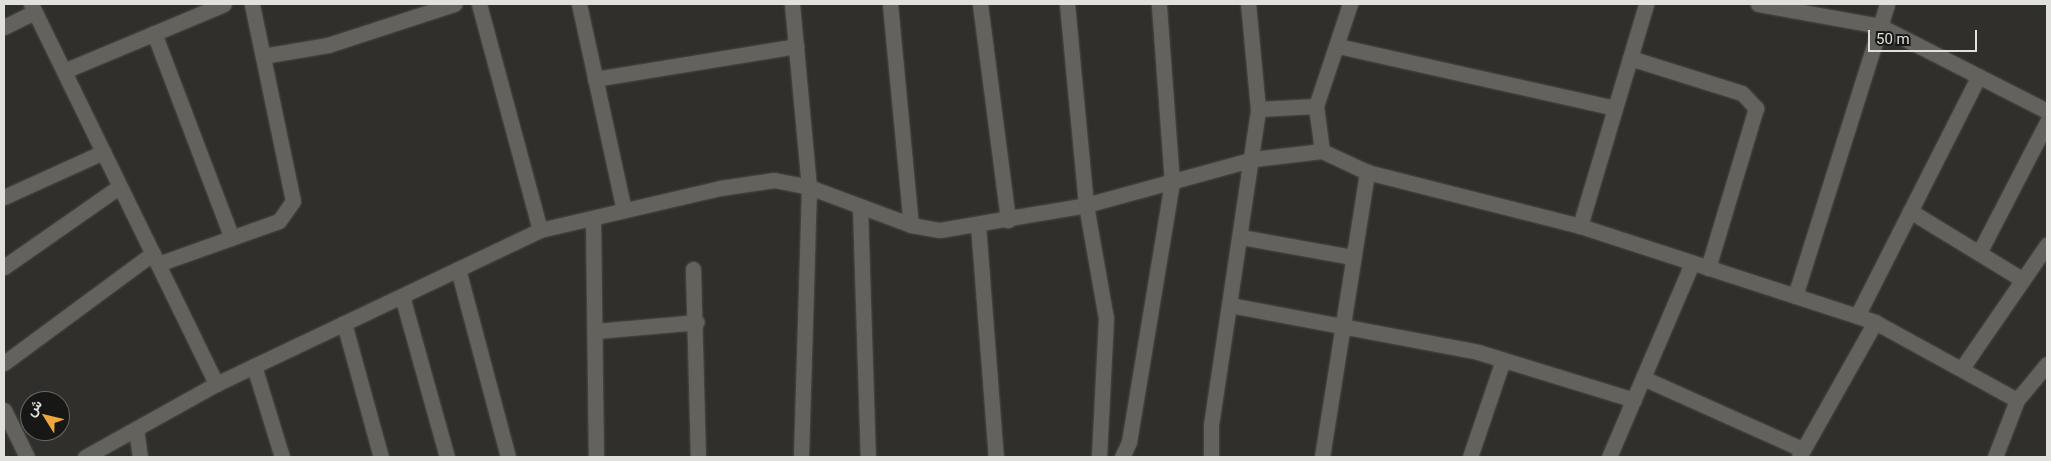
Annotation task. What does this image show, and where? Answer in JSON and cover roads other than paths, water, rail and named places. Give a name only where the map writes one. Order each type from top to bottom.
[{"type":"street","points":[[64,71],[224,4]]},
{"type":"street","points":[[4,363],[155,259],[232,238],[279,221],[293,201],[252,4]]},
{"type":"street","points":[[263,56],[328,45],[454,4]]},
{"type":"street","points":[[479,4],[540,230]]},
{"type":"street","points":[[579,4],[624,210]]},
{"type":"street","points":[[792,4],[809,187],[801,457]]},
{"type":"street","points":[[890,4],[911,225]]},
{"type":"street","points":[[980,4],[1008,220]]},
{"type":"street","points":[[1067,4],[1086,205],[1106,318],[1099,457]]},
{"type":"street","points":[[1122,457],[1135,413],[1172,183],[1159,4]]},
{"type":"street","points":[[1211,457],[1211,425],[1254,159],[1258,109],[1248,4]]},
{"type":"street","points":[[1322,152],[1316,106],[1338,46],[1350,4]]},
{"type":"street","points":[[1580,226],[1646,4]]},
{"type":"street","points":[[1758,4],[1880,26],[2047,111]]},
{"type":"street","points":[[1795,296],[1888,4]]},
{"type":"street","points":[[4,27],[33,8],[216,384]]},
{"type":"street","points":[[154,33],[232,238]]},
{"type":"street","points":[[595,79],[796,46]]},
{"type":"street","points":[[1338,46],[1615,108]]},
{"type":"street","points":[[1630,58],[1742,93],[1756,108],[1708,268]]},
{"type":"street","points":[[1857,316],[1979,76]]},
{"type":"street","points":[[1258,109],[1316,106]]},
{"type":"street","points":[[1979,253],[2047,122]]},
{"type":"street","points":[[4,197],[103,152]]},
{"type":"street","points":[[85,457],[216,384],[540,230],[750,182],[774,180],[809,187],[911,225],[940,230],[1008,220],[1086,205],[1254,159],[1322,152],[1367,172],[1580,226],[1875,322],[1962,368],[2017,400]]},
{"type":"street","points":[[1322,457],[1340,325],[1367,172]]},
{"type":"street","points":[[4,267],[120,186]]},
{"type":"street","points":[[860,207],[868,457]]},
{"type":"street","points":[[1910,211],[2023,280]]},
{"type":"street","points":[[592,218],[596,457]]},
{"type":"street","points":[[978,225],[996,457]]},
{"type":"street","points":[[1241,237],[1352,257]]},
{"type":"street","points":[[1962,368],[2047,245]]},
{"type":"street","points":[[1609,457],[1692,263]]},
{"type":"street","points":[[458,269],[508,457]]},
{"type":"street","points":[[693,269],[697,322],[698,457]]},
{"type":"street","points":[[402,296],[447,457]]},
{"type":"street","points":[[1230,305],[1340,325],[1503,360],[1634,400]]},
{"type":"street","points":[[595,332],[697,322]]},
{"type":"street","points":[[1643,378],[1801,453],[1875,322]]},
{"type":"street","points":[[344,324],[381,457]]},
{"type":"street","points":[[1470,457],[1503,360]]},
{"type":"street","points":[[1995,457],[2017,400],[2047,364]]},
{"type":"street","points":[[254,366],[282,457]]},
{"type":"street","points":[[4,410],[27,457]]},
{"type":"street","points":[[136,429],[140,457]]}]
